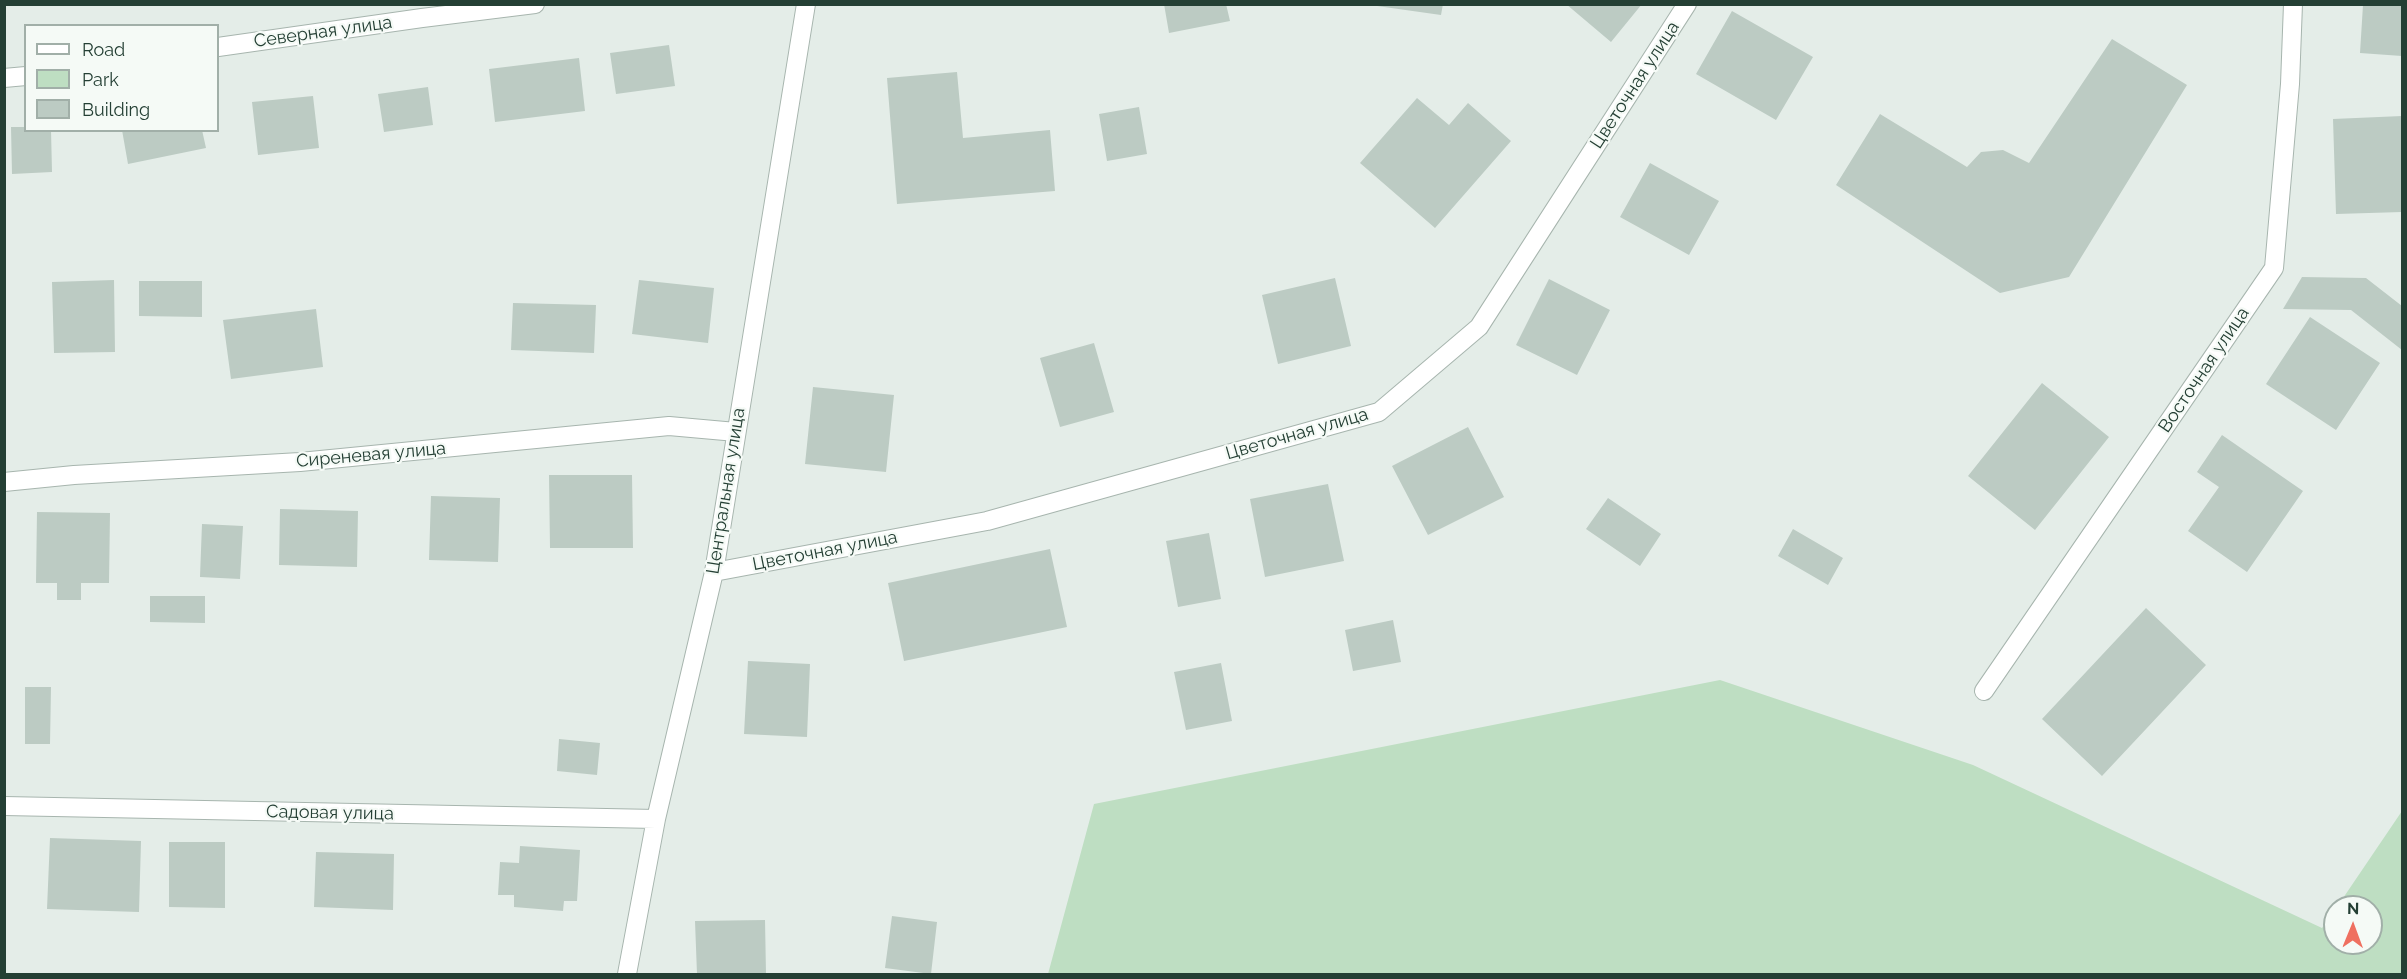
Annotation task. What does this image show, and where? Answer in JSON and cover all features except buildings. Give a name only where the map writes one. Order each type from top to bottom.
[{"type":"street","name":"Северная улица","points":[[219,47],[536,4]]},
{"type":"street","name":"Центральная улица","points":[[627,975],[656,819],[714,572],[806,4]]},
{"type":"street","name":"Цветочная улица","points":[[714,572],[987,520],[1379,412],[1479,327],[1687,4]]},
{"type":"street","name":"Восточная улица","points":[[1984,691],[2274,268],[2290,84],[2293,4]]},
{"type":"street","points":[[4,78],[24,76]]},
{"type":"street","name":"Сиреневая улица","points":[[4,482],[74,475],[300,462],[669,426],[736,432]]},
{"type":"street","name":"Садовая улица","points":[[4,806],[656,819]]},
{"type":"green space","points":[[1720,680],[1973,765],[2323,927],[2323,955],[2383,955],[2383,895],[2345,895],[2402,811],[2402,974],[1048,974],[1094,804]]}]
